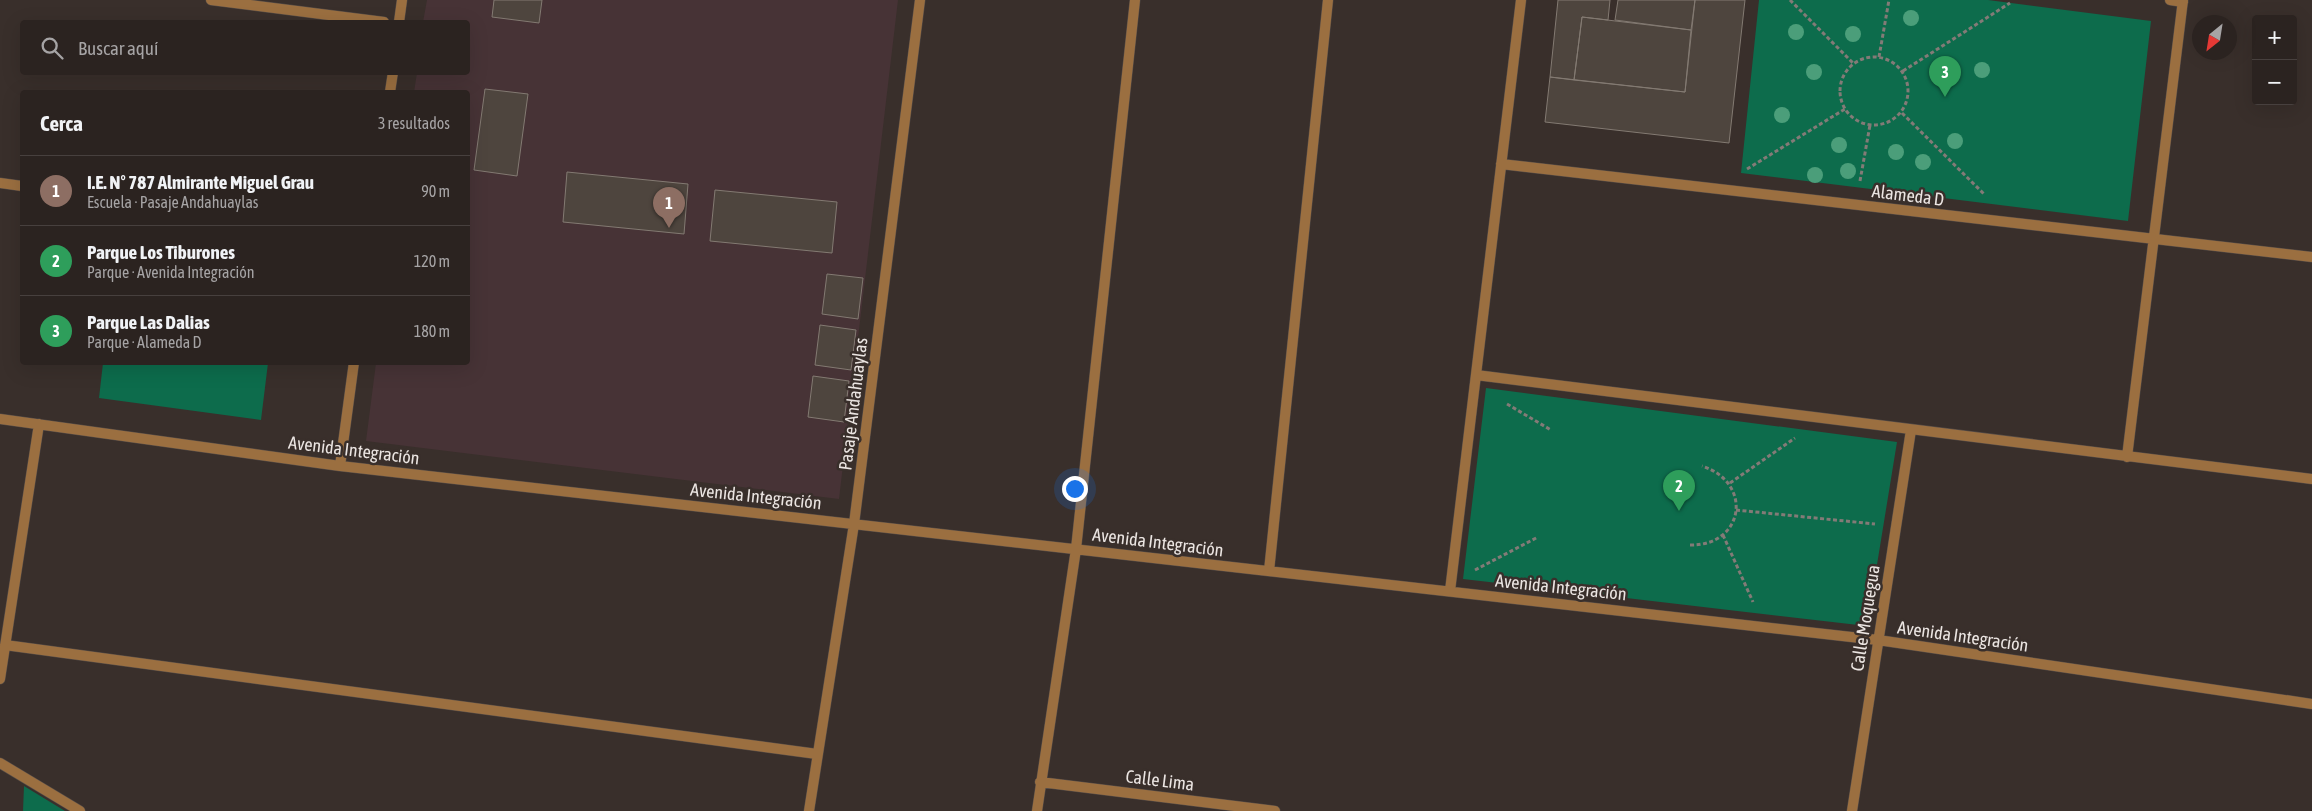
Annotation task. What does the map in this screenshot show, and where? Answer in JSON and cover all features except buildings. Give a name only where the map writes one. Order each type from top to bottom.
[{"type":"street","points":[[211,0],[368,20]]},
{"type":"street","points":[[400,20],[402,0]]},
{"type":"street","name":"Pasaje Andahuaylas","points":[[808,811],[854,524],[920,0]]},
{"type":"street","points":[[1037,811],[1076,549],[1135,0]]},
{"type":"street","points":[[1269,571],[1328,0]]},
{"type":"street","points":[[1450,591],[1521,0]]},
{"type":"street","points":[[2127,457],[2183,1],[2170,0]]},
{"type":"street","points":[[390,90],[393,75]]},
{"type":"street","name":"Alameda D","points":[[1501,164],[2312,258]]},
{"type":"street","points":[[0,183],[20,186]]},
{"type":"street","points":[[340,466],[354,365]]},
{"type":"street","points":[[1476,375],[2312,480]]},
{"type":"street","name":"Avenida Integración","points":[[0,419],[340,466],[1878,640],[2312,704]]},
{"type":"street","points":[[0,679],[39,424]]},
{"type":"street","name":"Calle Moquegua","points":[[1852,811],[1911,430]]},
{"type":"street","points":[[4,645],[817,754]]},
{"type":"street","points":[[0,763],[80,811]]},
{"type":"street","name":"Calle Lima","points":[[1040,782],[1275,811]]},
{"type":"path","points":[[1790,0],[1853,63]]},
{"type":"path","points":[[1879,57],[1889,0]]},
{"type":"path","points":[[1903,71],[2010,3]]},
{"type":"path","points":[[1879,57],[1894,63],[1903,71],[1909,92],[1907,103],[1902,113],[1882,125],[1870,125],[1858,122],[1845,109],[1839,93],[1845,72],[1853,63],[1863,58],[1879,57]]},
{"type":"path","points":[[1740,173],[1845,109]]},
{"type":"path","points":[[1902,113],[1987,198]]},
{"type":"path","points":[[1859,188],[1870,125]]},
{"type":"path","points":[[1500,400],[1551,430]]},
{"type":"path","points":[[1730,483],[1800,434],[1790,433]]},
{"type":"path","points":[[1690,545],[1707,543],[1723,535],[1735,518],[1735,494],[1730,483],[1721,474],[1702,466]]},
{"type":"path","points":[[1736,510],[1878,525]]},
{"type":"path","points":[[1723,535],[1754,605],[1744,604]]},
{"type":"path","points":[[1470,573],[1538,537]]},
{"type":"path","points":[[1470,573],[1471,563]]},
{"type":"path","points":[[1470,573],[1480,574]]},
{"type":"shaded area","points":[[427,0],[898,0],[839,499],[366,441],[376,365],[470,365],[470,90],[414,90],[417,75],[470,75],[470,20],[423,20]]},
{"type":"green space","points":[[1759,0],[1988,0],[2151,21],[2128,221],[1741,173]]},
{"type":"green space","points":[[103,365],[268,365],[261,420],[99,398]]},
{"type":"green space","points":[[1486,388],[1897,442],[1867,626],[1463,579]]},
{"type":"green space","points":[[24,786],[65,811],[23,811]]},
{"type":"place","name":"Parque Las Dalias","points":[[1945,97]]},
{"type":"place","name":"I.E. N° 787 Almirante Miguel Grau","points":[[669,228]]},
{"type":"place","name":"Parque Los Tiburones","points":[[1679,511]]}]
